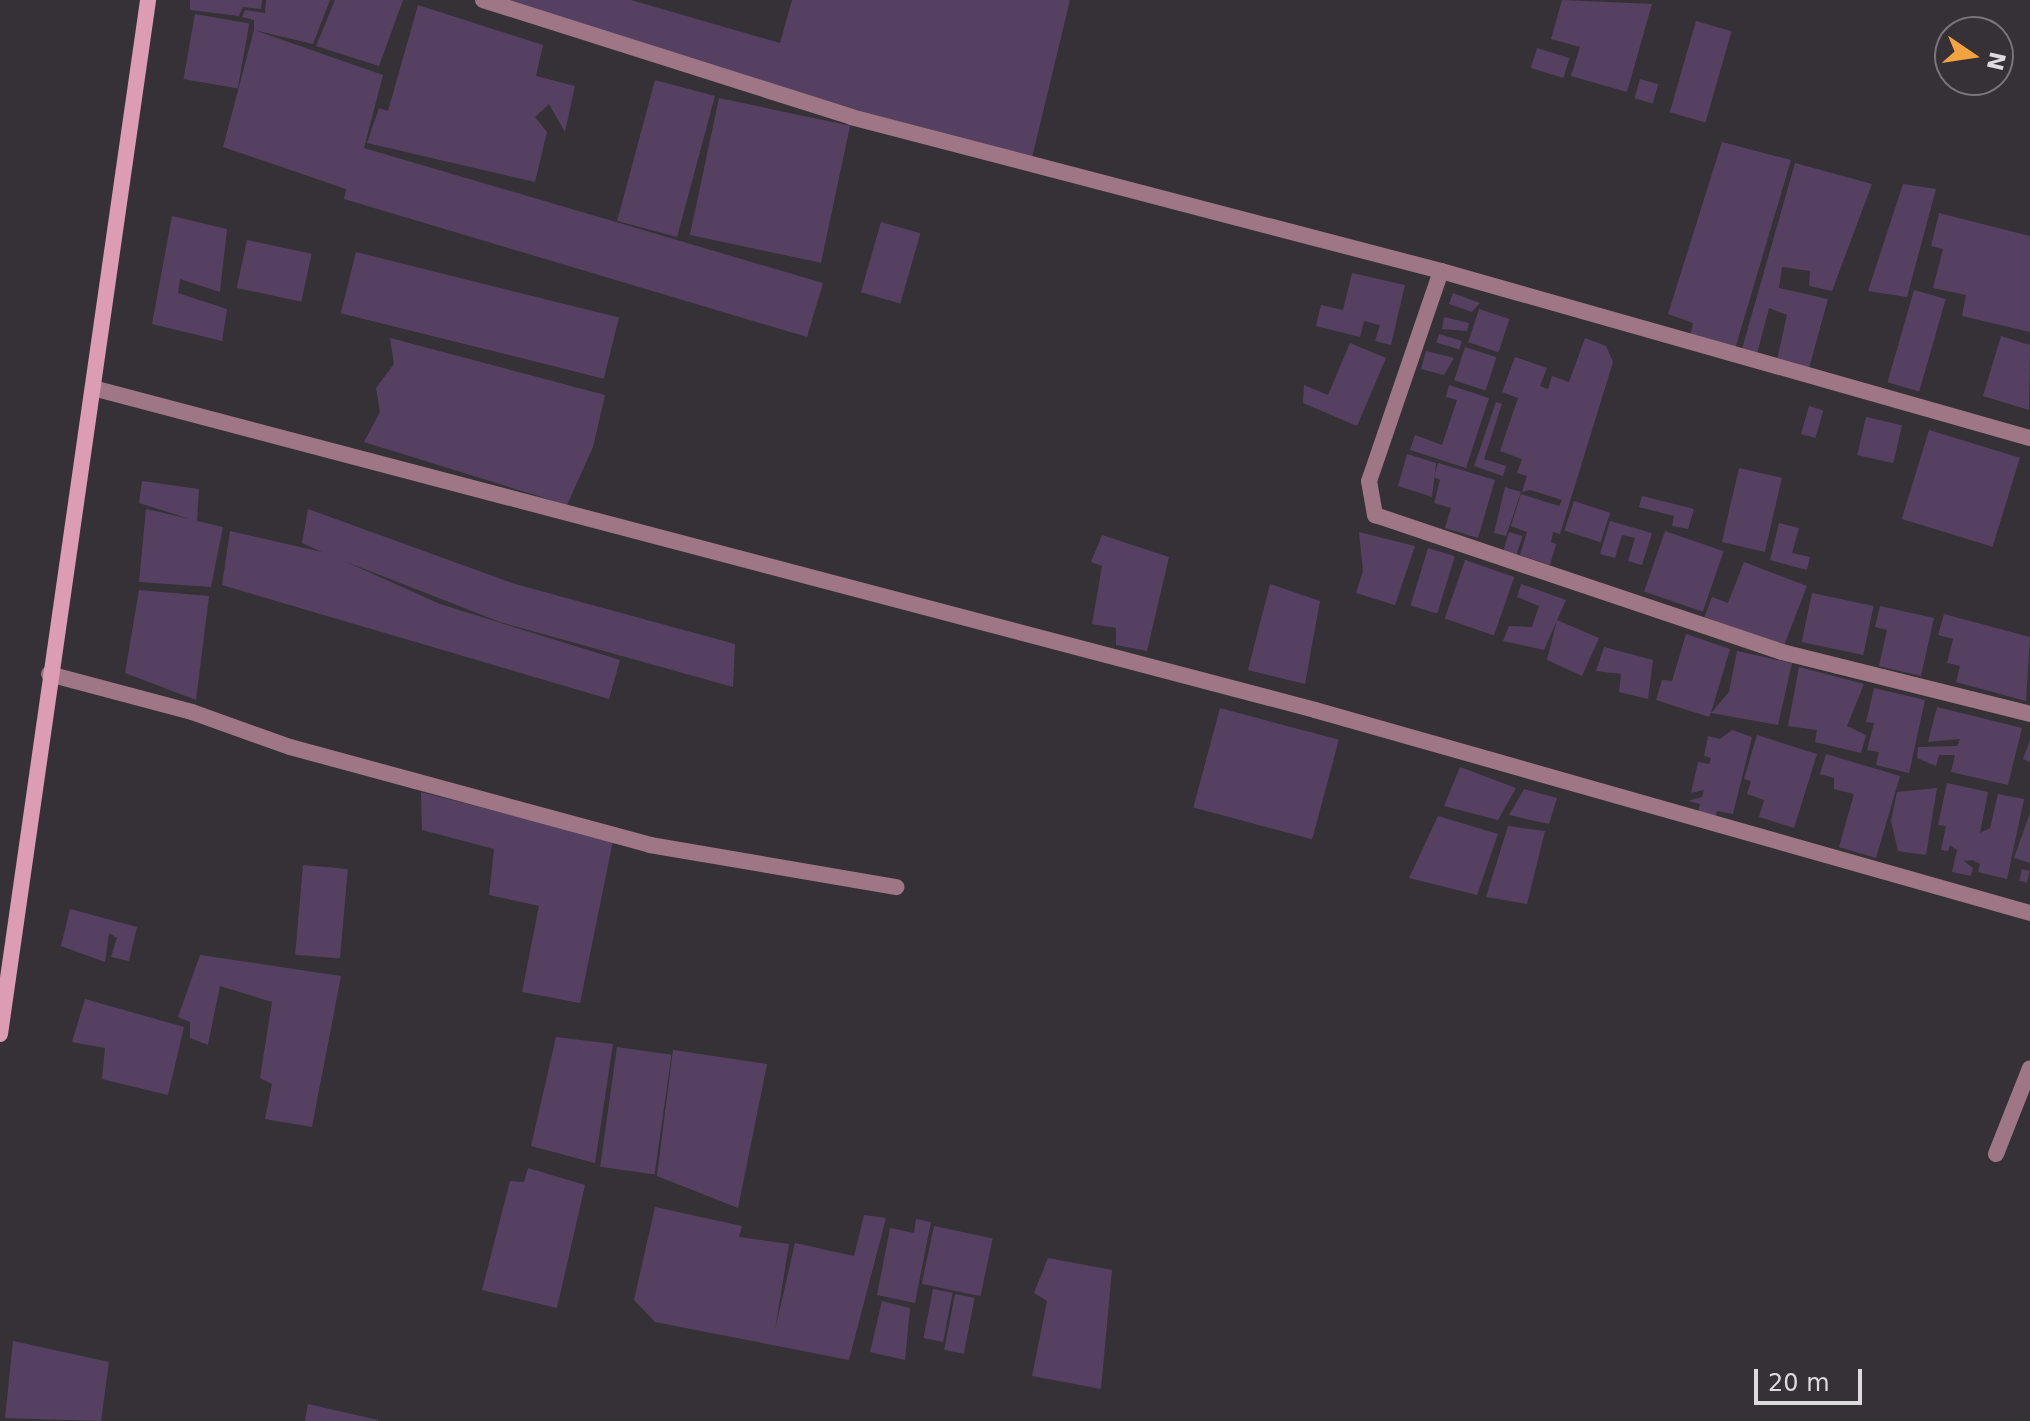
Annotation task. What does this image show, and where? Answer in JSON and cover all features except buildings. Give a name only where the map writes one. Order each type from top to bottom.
[{"type":"main road","points":[[0,1034],[49,674],[148,0]]},
{"type":"street","points":[[483,0],[851,117],[1441,271],[2030,438]]},
{"type":"street","points":[[1441,271],[1369,481],[1375,515],[1782,652],[2030,714]]},
{"type":"street","points":[[93,388],[1315,710],[2030,913]]},
{"type":"street","points":[[49,674],[192,712],[290,747],[650,845],[896,887]]},
{"type":"street","points":[[1996,1154],[2030,1068]]}]
